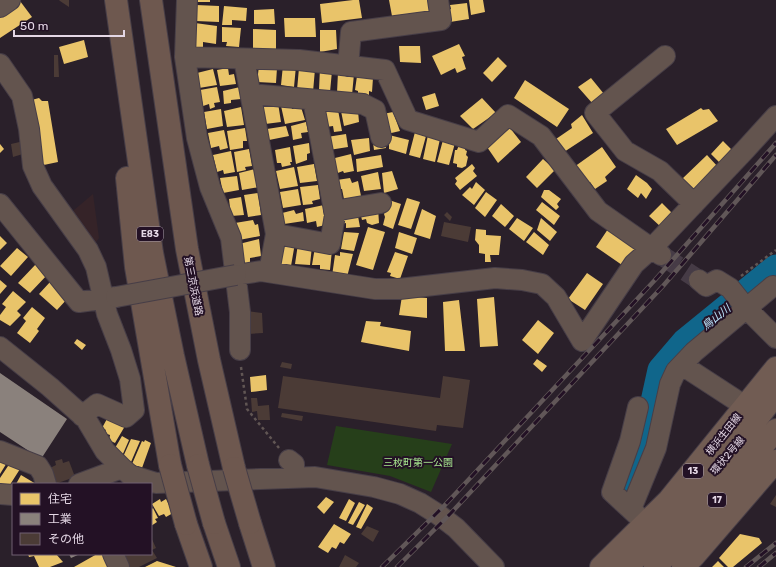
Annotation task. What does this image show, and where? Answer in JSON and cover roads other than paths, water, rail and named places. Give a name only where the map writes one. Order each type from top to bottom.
[{"type":"highway","name":"第三京浜道路","points":[[151,0],[187,249],[209,360],[234,468],[264,567]]},
{"type":"highway","name":"E83","points":[[117,6],[152,253],[173,356],[198,465],[214,523],[229,567]]},
{"type":"highway","points":[[117,6],[117,76],[136,267],[170,465],[186,524],[201,567]]},
{"type":"main road","name":"横浜生田線","points":[[601,567],[638,516],[669,500],[776,368]]},
{"type":"main road","name":"環状2号線","points":[[627,567],[667,527],[742,438],[776,394]]},
{"type":"main road","name":"17","points":[[655,567],[720,497],[776,430]]},
{"type":"main road","points":[[683,567],[776,461]]},
{"type":"street","points":[[0,7],[10,0]]},
{"type":"street","points":[[187,0],[186,57],[197,138],[210,187],[231,238],[240,312],[240,350]]},
{"type":"street","points":[[348,66],[351,32],[441,20],[438,0]]},
{"type":"street","points":[[665,56],[595,113],[625,151],[660,171],[694,204]]},
{"type":"street","points":[[186,57],[299,60],[385,70],[408,120],[479,142],[508,115],[541,136],[598,211],[656,251]]},
{"type":"street","points":[[244,59],[276,234],[269,272]]},
{"type":"street","points":[[0,64],[22,96],[29,129],[33,166],[42,186],[88,250],[110,298],[107,314],[130,379],[134,410],[126,417],[97,404],[82,416]]},
{"type":"street","points":[[251,94],[363,104],[375,110],[381,137]]},
{"type":"street","points":[[276,234],[330,244],[335,215],[313,100]]},
{"type":"street","points":[[0,204],[79,302],[110,298],[261,271],[376,289],[399,289],[495,278],[522,280],[542,284],[556,297],[582,341],[634,264],[656,251],[694,204],[776,116]]},
{"type":"street","points":[[334,211],[381,203]]},
{"type":"street","points":[[699,280],[706,286],[717,280],[728,287],[746,308],[776,338]]},
{"type":"street","points":[[638,407],[630,441],[612,492],[638,516],[656,448],[670,384],[676,370],[694,352],[773,286]]},
{"type":"street","points":[[0,347],[50,387],[86,419],[105,451],[130,475],[156,483],[292,469],[315,477],[374,487],[400,494],[420,503],[439,515],[456,528],[494,567]]},
{"type":"street","points":[[682,365],[745,406]]},
{"type":"street","points":[[0,451],[38,466],[43,474],[46,483]]},
{"type":"street","points":[[84,483],[122,468]]},
{"type":"street","points":[[0,494],[12,495]]},
{"type":"street","points":[[113,555],[119,567]]},
{"type":"waterway","name":"鳥山川","points":[[626,491],[646,438],[661,370],[685,342],[776,268]]},
{"type":"tunnel","points":[[661,255],[699,280]]},
{"type":"railway","points":[[382,567],[444,506],[654,281],[776,143]]},
{"type":"railway","points":[[397,567],[451,513],[663,286],[776,155]]},
{"type":"railway","points":[[746,567],[776,543]]},
{"type":"railway","points":[[759,567],[776,553]]},
{"type":"park label","name":"三枚町第一公園","points":[[418,462]]}]
